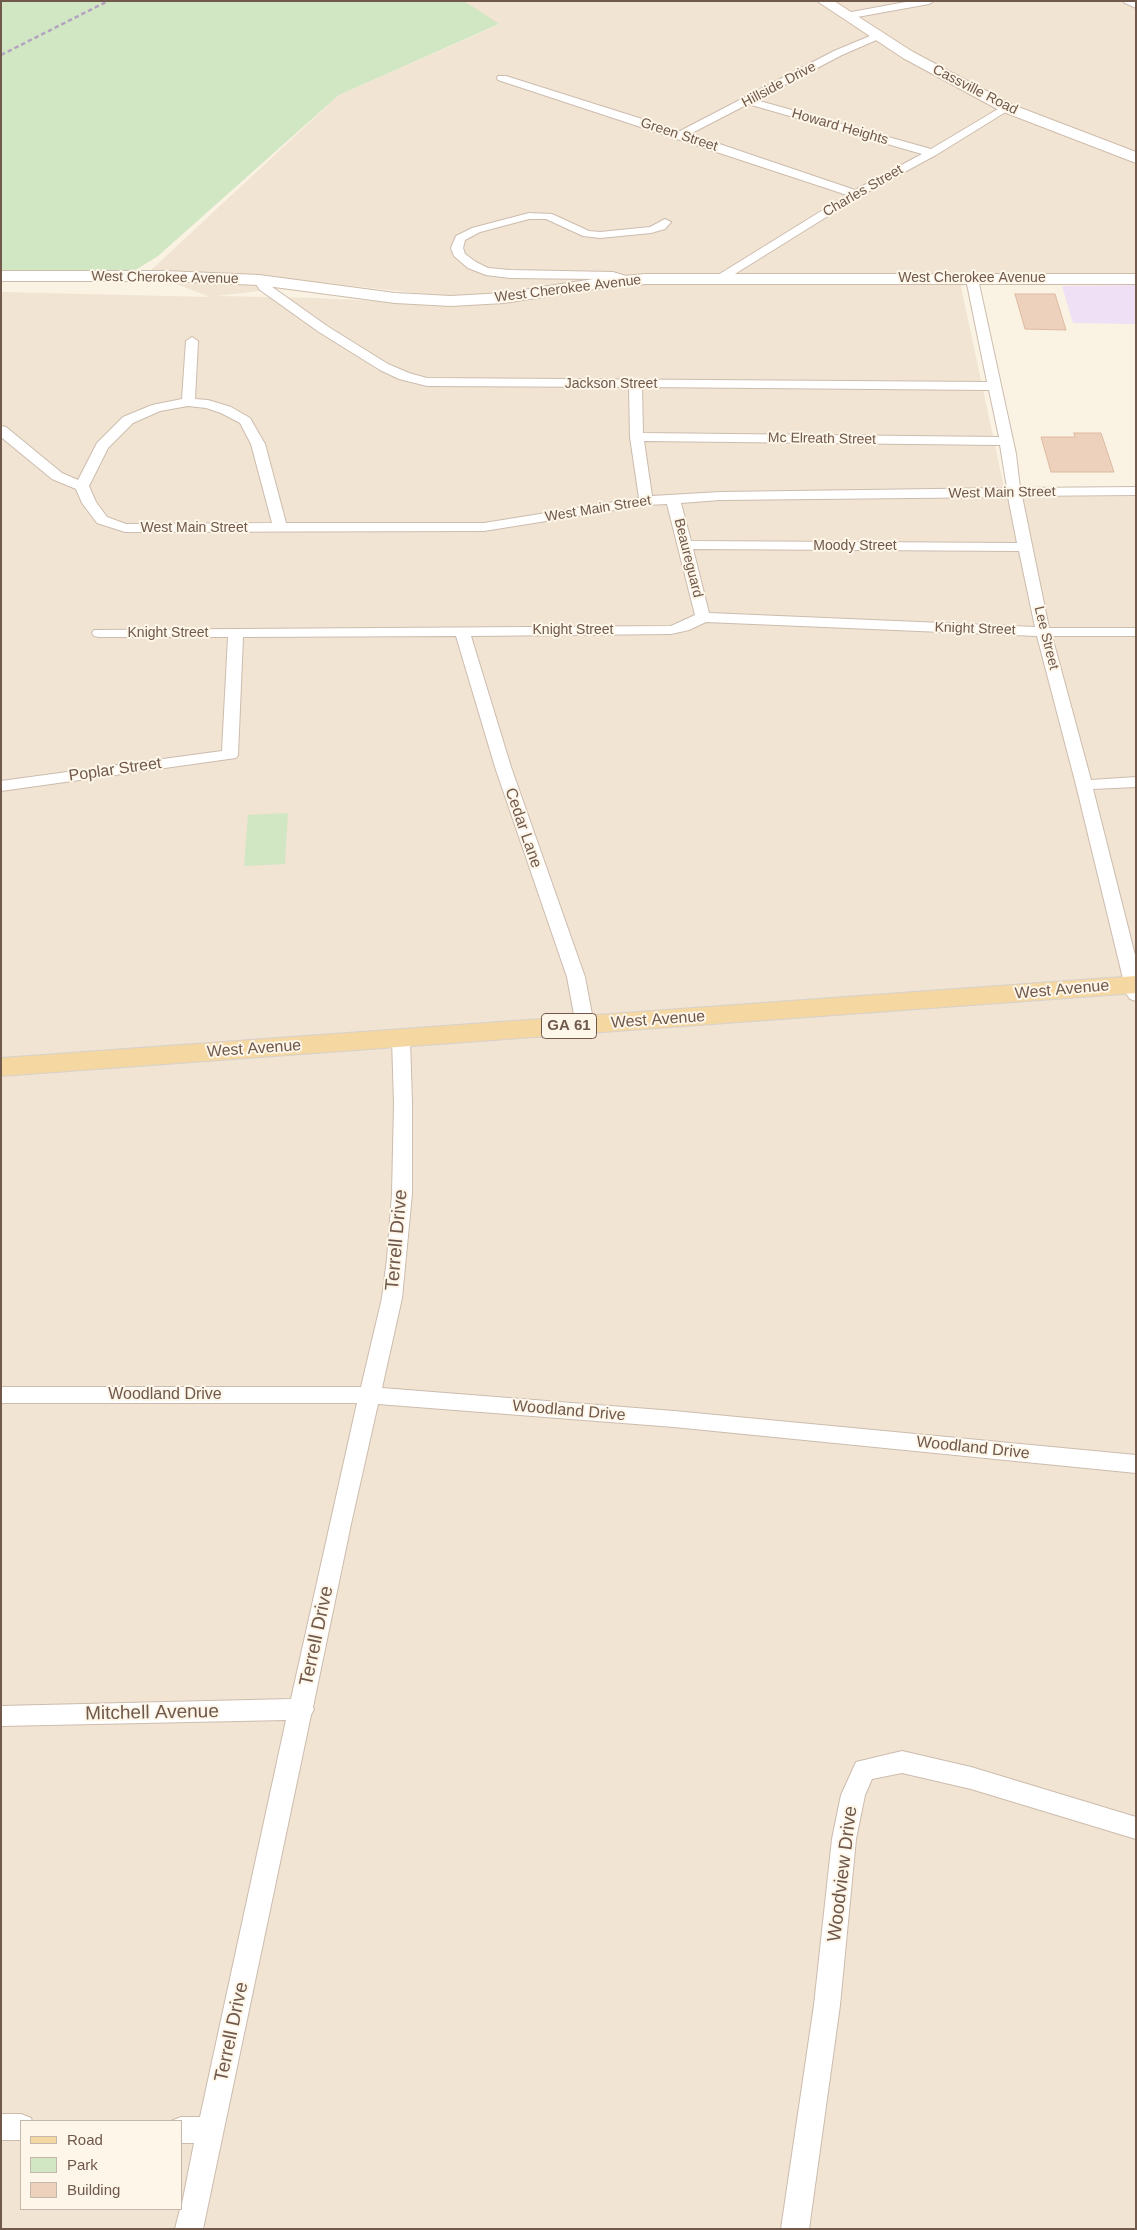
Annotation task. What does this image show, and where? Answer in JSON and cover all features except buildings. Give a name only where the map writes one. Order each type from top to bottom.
[{"type":"main road","name":"Cassville Road","points":[[824,1],[877,36],[1007,108],[1136,158]]},
{"type":"main road","name":"West Cherokee Avenue","points":[[1,276],[164,276],[259,280],[299,284],[382,297],[437,301],[490,299],[625,280],[722,278],[1136,278]]},
{"type":"main road","name":"West Avenue","points":[[1,1067],[1135,988]]},
{"type":"street","points":[[846,16],[929,1]]},
{"type":"street","points":[[1128,1],[1136,5]]},
{"type":"street","name":"Hillside Drive","points":[[681,135],[838,53],[877,36]]},
{"type":"street","name":"Green Street","points":[[502,78],[681,135],[856,194]]},
{"type":"street","name":"Howard Heights","points":[[748,101],[932,153]]},
{"type":"street","name":"Charles Street","points":[[722,278],[856,194],[932,153],[1007,108]]},
{"type":"street","points":[[625,280],[613,276],[599,275],[510,274],[486,271],[472,265],[460,256],[457,248],[460,238],[476,230],[529,216],[548,216],[573,230],[594,235],[651,230],[661,227],[665,222]]},
{"type":"street","name":"Lee Street","points":[[972,279],[1006,440],[1014,492],[1043,632],[1135,988]]},
{"type":"street","name":"Jackson Street","points":[[259,280],[264,287],[323,329],[384,367],[404,376],[426,382],[994,386]]},
{"type":"street","points":[[188,402],[192,341]]},
{"type":"street","points":[[636,384],[637,437],[646,500]]},
{"type":"street","points":[[1,430],[57,476],[82,486],[102,446],[128,420],[157,408],[188,402],[217,407],[245,421],[258,444],[280,528]]},
{"type":"street","name":"Mc Elreath Street","points":[[637,437],[1006,440]]},
{"type":"street","name":"West Main Street","points":[[82,486],[89,503],[102,520],[125,528],[484,527],[646,500],[720,496],[1136,492]]},
{"type":"street","name":"Beaureguard","points":[[673,499],[703,617]]},
{"type":"street","name":"Moody Street","points":[[684,545],[1026,548]]},
{"type":"street","name":"Knight Street","points":[[99,633],[671,630],[684,627],[703,617],[1043,632],[1136,632]]},
{"type":"street","name":"Cedar Lane","points":[[462,630],[503,767],[576,977],[585,1025]]},
{"type":"street","name":"Poplar Street","points":[[1,786],[230,754],[236,633]]},
{"type":"street","points":[[1084,786],[1136,782]]},
{"type":"street","name":"Terrell Drive","points":[[189,2229],[302,1709],[340,1524],[392,1298],[398,1259],[402,1194],[403,1103],[401,1039]]},
{"type":"street","name":"Woodland Drive","points":[[1,1395],[369,1395],[674,1419],[1136,1464]]},
{"type":"street","name":"Mitchell Avenue","points":[[1,1716],[302,1709]]},
{"type":"street","name":"Woodview Drive","points":[[795,2229],[828,2005],[844,1840],[853,1796],[864,1770],[902,1762],[971,1778],[1136,1828]]},
{"type":"street","points":[[1,2127],[20,2127]]},
{"type":"street","points":[[182,2130],[210,2130]]},
{"type":"shaded area","points":[[464,1],[1136,1],[1136,276],[663,275],[464,298],[324,283],[217,296],[315,298],[460,305],[618,285],[960,282],[1006,497],[1136,496],[1136,2229],[1,2229],[1,292],[210,297],[148,273],[339,95],[498,25]]},
{"type":"shaded area","points":[[1136,285],[1136,324],[1073,323],[1062,286]]},
{"type":"green space","points":[[1,1],[464,1],[499,24],[339,95],[158,256],[134,271],[1,270]]},
{"type":"green space","points":[[288,813],[285,864],[244,866],[248,815]]},
{"type":"railway","points":[[1,55],[108,1]]}]
